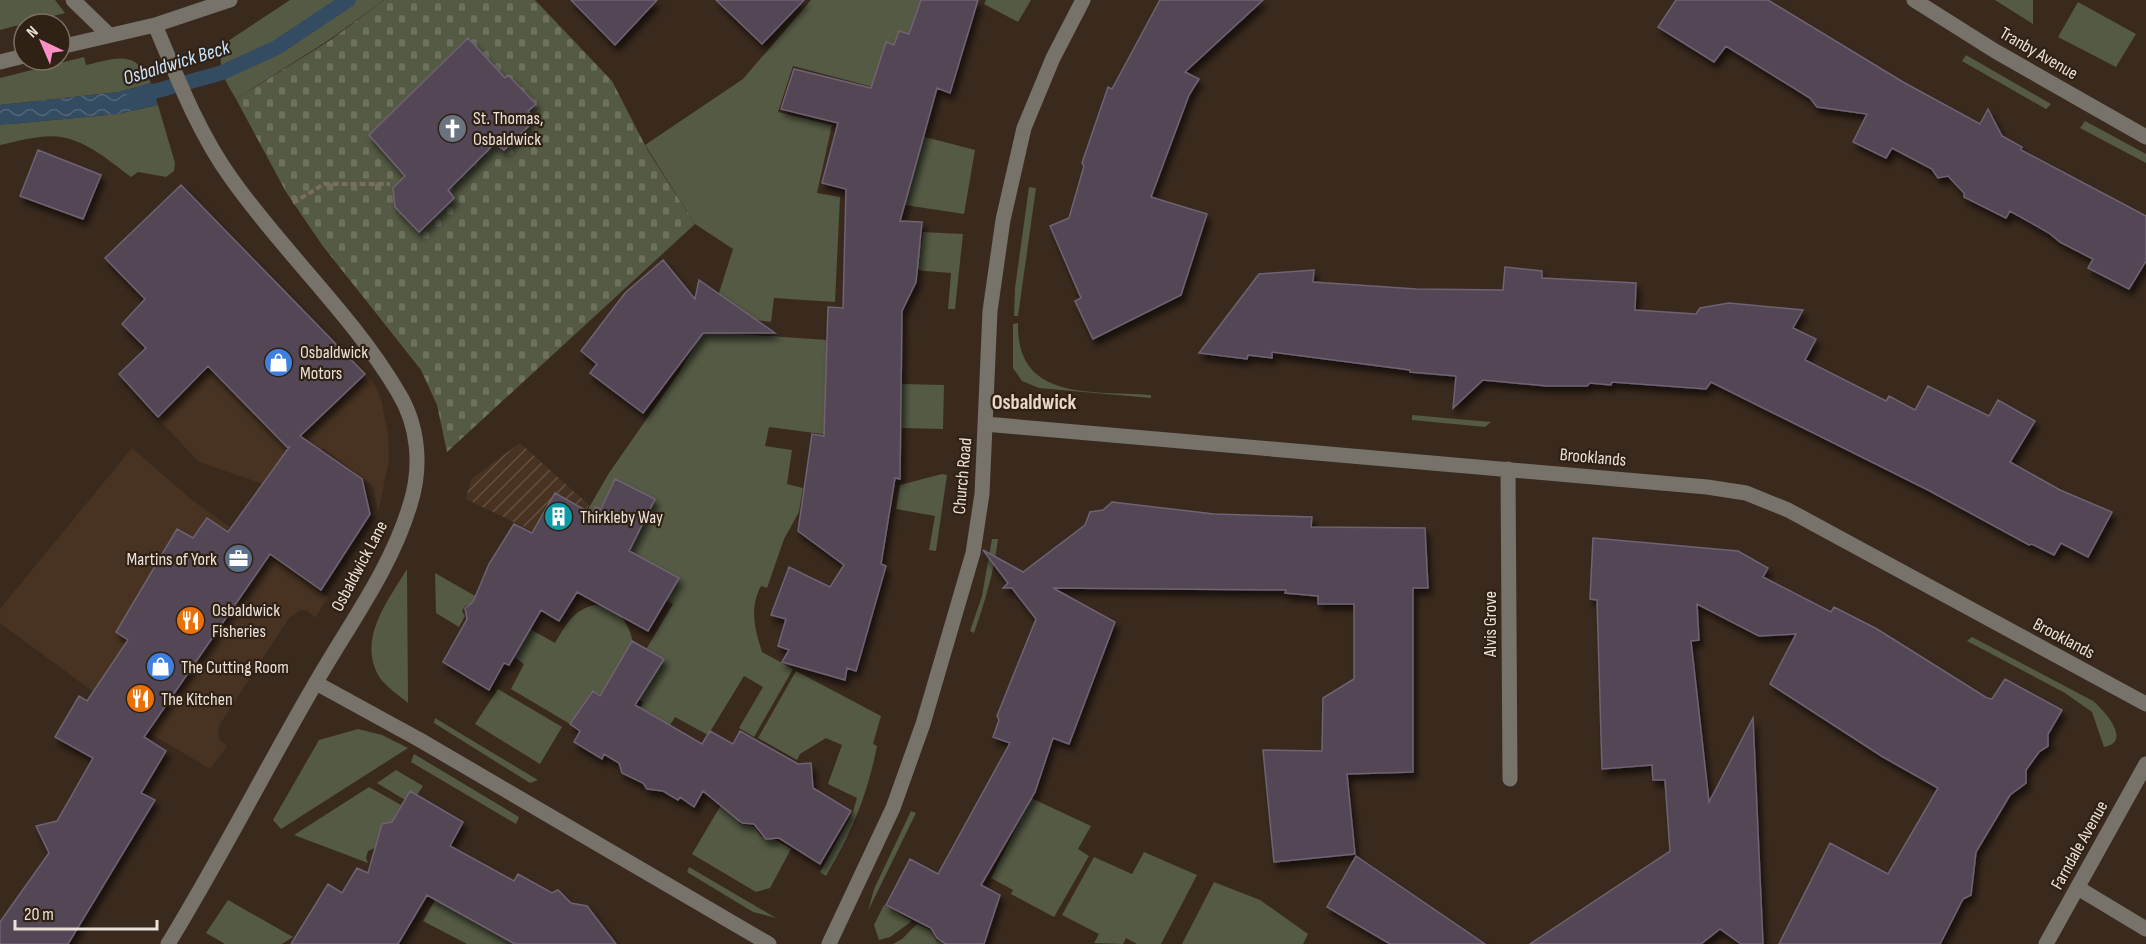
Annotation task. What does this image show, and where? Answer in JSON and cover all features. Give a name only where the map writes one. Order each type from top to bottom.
[{"type":"street","points":[[73,0],[110,35]]},
{"type":"street","points":[[72,44],[154,25],[230,0]]},
{"type":"street","name":"Church Road","points":[[829,944],[893,808],[948,646],[973,553],[982,494],[990,311],[1003,220],[1024,128],[1053,58],[1083,0]]},
{"type":"street","name":"Tranby Avenue","points":[[1914,0],[1995,51],[2146,137]]},
{"type":"street","name":"Osbaldwick Lane","points":[[154,25],[197,120],[229,176],[368,347],[400,394],[412,425],[418,453],[411,503],[394,549],[168,944]]},
{"type":"street","name":"Brooklands","points":[[985,424],[1508,469],[1746,493],[1788,510],[2146,704]]},
{"type":"street","name":"Alvis Grove","points":[[1508,469],[1510,779]]},
{"type":"street","points":[[316,683],[420,740],[769,944]]},
{"type":"street","name":"Farndale Avenue","points":[[2046,944],[2146,764]]},
{"type":"street","points":[[2078,888],[2146,929]]},
{"type":"path","points":[[264,221],[324,184],[390,184]]},
{"type":"shaded area","points":[[272,277],[372,380],[381,399],[388,433],[389,460],[378,512],[374,487],[323,448],[311,462],[266,485],[199,462],[143,403],[186,358]]},
{"type":"shaded area","points":[[520,443],[589,505],[566,547],[466,499],[471,479]]},
{"type":"shaded area","points":[[132,448],[192,500],[328,597],[315,618],[308,611],[300,610],[289,618],[220,724],[218,732],[220,740],[227,746],[210,769],[148,732],[0,623],[0,609]]},
{"type":"green space","points":[[0,0],[55,0],[64,12],[12,12],[12,27],[0,30]]},
{"type":"green space","points":[[290,0],[384,0],[332,38],[236,99],[224,77],[221,64],[221,57],[228,41]]},
{"type":"green space","points":[[384,0],[535,0],[612,81],[648,151],[695,224],[447,452],[437,405],[421,370],[322,245],[286,192],[236,99],[332,39]]},
{"type":"green space","points":[[811,0],[921,0],[909,34],[899,31],[894,45],[886,42],[880,89],[793,66],[778,112],[832,125],[817,193],[840,197],[835,302],[774,298],[771,322],[728,316],[726,333],[827,340],[837,436],[769,427],[765,446],[792,450],[787,484],[803,488],[799,512],[784,539],[767,588],[761,586],[757,594],[754,619],[762,652],[793,669],[754,737],[739,728],[763,687],[744,676],[708,735],[675,717],[670,725],[640,708],[643,702],[622,690],[673,604],[566,547],[609,473],[680,371],[712,315],[733,249],[695,224],[645,145],[743,79]]},
{"type":"green space","points":[[986,0],[1031,0],[1018,22],[984,4]]},
{"type":"green space","points":[[1995,0],[2033,0],[2033,24]]},
{"type":"green space","points":[[2078,2],[2136,34],[2116,67],[2058,37]]},
{"type":"green space","points":[[1966,55],[2051,104],[2046,109],[1962,61]]},
{"type":"green space","points":[[84,57],[86,65],[116,59],[132,61],[139,65],[151,83],[119,92],[0,105],[0,78],[24,72],[72,72],[72,60]]},
{"type":"green space","points":[[158,105],[175,163],[174,171],[166,177],[138,172],[131,177],[89,147],[61,137],[38,137],[0,145],[0,125],[118,114]]},
{"type":"green space","points":[[2085,121],[2146,154],[2146,163],[2080,128]]},
{"type":"green space","points":[[921,136],[975,150],[964,214],[905,205]]},
{"type":"green space","points":[[1029,187],[1036,188],[1018,316],[1014,316],[1015,288]]},
{"type":"green space","points":[[923,232],[963,234],[955,309],[948,309],[951,273],[913,270],[919,253],[917,247],[921,246]]},
{"type":"green space","points":[[1018,323],[1021,349],[1030,367],[1044,380],[1084,391],[1151,395],[1151,398],[1039,388],[1022,381],[1013,368],[1013,324]]},
{"type":"green space","points":[[902,384],[944,385],[943,429],[902,428]]},
{"type":"green space","points":[[1412,415],[1491,422],[1485,427],[1412,420]]},
{"type":"green space","points":[[942,474],[947,475],[936,551],[929,550],[935,516],[896,509],[900,485]]},
{"type":"green space","points":[[992,539],[998,539],[994,563],[974,633],[970,631],[982,596]]},
{"type":"green space","points":[[407,569],[408,703],[380,678],[373,664],[371,649],[377,621]]},
{"type":"green space","points":[[435,573],[477,597],[462,611],[465,616],[459,627],[436,613]]},
{"type":"green space","points":[[594,605],[615,611],[625,621],[633,643],[600,696],[593,691],[570,724],[511,689],[524,664],[514,657],[530,629],[555,643],[575,615]]},
{"type":"green space","points":[[1972,637],[2093,701],[2109,718],[2116,733],[2116,739],[2112,744],[2104,747],[2092,712],[2065,693],[1967,641]]},
{"type":"green space","points":[[796,671],[881,716],[873,744],[877,746],[863,798],[844,844],[826,876],[820,872],[853,812],[857,798],[828,784],[842,745],[826,738],[800,754],[797,760],[758,738]]},
{"type":"green space","points":[[498,689],[562,727],[540,764],[475,724]]},
{"type":"green space","points":[[435,718],[538,780],[530,783],[434,723]]},
{"type":"green space","points":[[358,729],[382,735],[408,748],[281,829],[273,820],[319,740]]},
{"type":"green space","points":[[414,754],[519,817],[516,824],[411,762]]},
{"type":"green space","points":[[396,770],[423,786],[417,795],[405,800],[377,783]]},
{"type":"green space","points":[[369,787],[401,805],[391,823],[385,824],[377,847],[368,851],[366,858],[368,863],[294,835]]},
{"type":"green space","points":[[1031,798],[1091,826],[1078,849],[1089,856],[1054,917],[1011,894],[1013,890],[991,878]]},
{"type":"green space","points":[[721,805],[734,813],[740,824],[754,827],[762,837],[776,840],[791,849],[770,888],[756,892],[692,854]]},
{"type":"green space","points":[[911,811],[916,813],[868,911],[874,889]]},
{"type":"green space","points":[[1144,852],[1197,875],[1161,944],[1137,944],[1126,938],[1123,944],[1094,943],[1099,934],[1062,915],[1094,857],[1132,874]]},
{"type":"green space","points":[[689,867],[776,918],[753,912],[687,872]]},
{"type":"green space","points":[[1214,882],[1260,900],[1308,934],[1303,944],[1182,944]]},
{"type":"green space","points":[[445,883],[487,929],[515,944],[467,944],[423,921]]},
{"type":"green space","points":[[228,900],[293,937],[282,944],[225,944],[206,933]]},
{"type":"green space","points":[[884,905],[912,921],[890,937],[879,940],[874,925]]},
{"type":"green space","points":[[917,924],[930,930],[937,941],[954,944],[893,944],[902,939]]},
{"type":"water","points":[[151,83],[158,105],[118,114],[0,125],[0,105],[119,92]]},
{"type":"building","points":[[571,0],[657,0],[615,45]]},
{"type":"building","points":[[716,0],[804,0],[762,44]]},
{"type":"building","points":[[921,0],[978,0],[950,93],[937,88],[900,221],[922,222],[916,282],[902,311],[900,479],[895,478],[881,564],[886,566],[856,671],[847,668],[845,680],[782,662],[789,650],[778,646],[786,619],[771,615],[789,567],[830,587],[844,565],[798,531],[812,434],[824,436],[828,307],[843,308],[846,189],[822,183],[838,123],[781,109],[794,69],[871,88],[886,42],[894,45],[899,31],[909,34]]},
{"type":"building","points":[[1160,0],[1263,0],[1185,72],[1199,79],[1189,95],[1151,197],[1207,214],[1181,295],[1093,339],[1075,301],[1081,298],[1050,226],[1069,218],[1084,166],[1082,163],[1108,87],[1112,89]]},
{"type":"building","points":[[1676,0],[1768,0],[1903,82],[1980,124],[1988,109],[2002,136],[2022,147],[2021,150],[2146,216],[2146,261],[2129,289],[2088,268],[2093,259],[2060,242],[2049,233],[2010,211],[2006,218],[1964,197],[1964,193],[1948,176],[1938,178],[1932,169],[1892,148],[1886,158],[1853,142],[1867,114],[1817,107],[1810,98],[1726,46],[1714,62],[1658,27]]},
{"type":"building","name":"St. Thomas, Osbaldwick","points":[[468,38],[505,78],[508,75],[536,104],[528,111],[535,120],[504,150],[495,143],[448,190],[454,198],[419,232],[395,207],[393,188],[405,176],[369,135]]},
{"type":"building","points":[[38,150],[101,175],[83,219],[20,196]]},
{"type":"building","points":[[181,185],[365,374],[300,436],[362,479],[370,514],[321,590],[270,554],[144,737],[166,751],[141,793],[155,800],[68,944],[0,944],[0,922],[49,853],[36,826],[57,821],[93,758],[55,737],[79,696],[87,701],[128,640],[116,632],[177,529],[193,538],[207,518],[228,532],[290,446],[288,448],[208,366],[158,417],[119,374],[146,348],[122,324],[145,299],[105,258]]},
{"type":"building","points":[[663,260],[695,299],[699,280],[775,333],[703,333],[643,413],[590,373],[597,364],[581,351],[625,293]]},
{"type":"building","points":[[1505,267],[1542,271],[1542,278],[1636,283],[1635,310],[1696,314],[1700,308],[1729,303],[1803,310],[1793,328],[1816,339],[1805,360],[1886,401],[1889,396],[1915,410],[1928,386],[1989,416],[1998,400],[2035,421],[2010,462],[2060,490],[2112,512],[2088,557],[2061,543],[2054,555],[2032,544],[2029,545],[1928,490],[1711,382],[1706,389],[1612,382],[1611,385],[1590,383],[1587,386],[1547,386],[1483,380],[1453,408],[1456,376],[1410,372],[1410,370],[1272,352],[1272,358],[1248,355],[1247,359],[1199,353],[1259,274],[1314,270],[1313,282],[1416,289],[1503,290]]},
{"type":"building","points":[[615,479],[655,499],[629,551],[679,578],[648,631],[577,592],[559,621],[541,610],[509,665],[504,663],[489,690],[443,662],[467,619],[465,608],[473,602],[489,564],[514,524],[532,533],[555,493],[592,514],[596,507],[601,509]]},
{"type":"building","points":[[1112,502],[1214,514],[1312,517],[1311,527],[1425,528],[1428,588],[1413,588],[1413,772],[1347,774],[1355,854],[1274,862],[1263,750],[1322,751],[1323,698],[1354,679],[1354,604],[1318,604],[1318,596],[1285,593],[1286,590],[1053,588],[1115,622],[1069,744],[1053,738],[1035,792],[981,885],[1000,895],[984,944],[946,944],[937,938],[931,928],[886,905],[910,859],[938,874],[1010,743],[993,737],[999,720],[997,716],[1036,619],[1012,588],[1003,588],[1008,583],[983,550],[1023,572],[1085,525],[1090,512],[1103,510]]},
{"type":"building","points":[[1593,538],[1738,551],[1768,568],[1763,577],[1831,612],[1834,607],[1877,629],[1987,698],[1992,699],[2005,679],[2062,710],[2048,734],[2048,746],[2039,752],[2026,770],[2026,783],[2010,795],[1976,852],[1971,895],[1963,899],[1940,944],[1779,944],[1830,843],[1888,874],[1938,788],[1883,757],[1770,684],[1796,634],[1759,636],[1697,604],[1699,640],[1691,641],[1709,802],[1753,718],[1763,944],[1741,944],[1720,929],[1701,944],[1530,944],[1670,851],[1665,780],[1653,780],[1652,765],[1602,769],[1597,600],[1590,599]]},
{"type":"building","points":[[632,641],[664,659],[635,705],[702,744],[710,731],[733,744],[740,731],[798,764],[811,763],[813,788],[851,811],[820,864],[779,838],[766,839],[754,824],[742,823],[703,791],[694,807],[680,797],[678,800],[663,791],[647,789],[643,783],[622,773],[619,763],[604,754],[602,759],[574,742],[580,731],[570,724],[593,691],[600,696]]},
{"type":"building","points":[[410,791],[463,822],[450,846],[514,881],[518,874],[552,893],[558,890],[571,903],[587,906],[616,944],[515,944],[427,895],[398,944],[291,944],[328,884],[342,893],[357,868],[368,873],[382,824],[392,822]]},
{"type":"building","points":[[1356,856],[1485,944],[1390,944],[1327,907]]},
{"type":"waterway","name":"Osbaldwick Beck","points":[[134,97],[221,73],[276,48],[348,0]]},
{"type":"place","name":"St. Thomas, Osbaldwick","points":[[452,128]]},
{"type":"place","name":"Osbaldwick Motors","points":[[279,362]]},
{"type":"place","name":"Thirkleby Way","points":[[559,517]]},
{"type":"place","name":"Martins of York","points":[[238,559]]},
{"type":"place","name":"Osbaldwick Fisheries","points":[[191,620]]},
{"type":"place","name":"The Cutting Room","points":[[160,667]]},
{"type":"place","name":"The Kitchen","points":[[140,699]]},
{"type":"district","name":"Osbaldwick","points":[[1034,402]]}]
